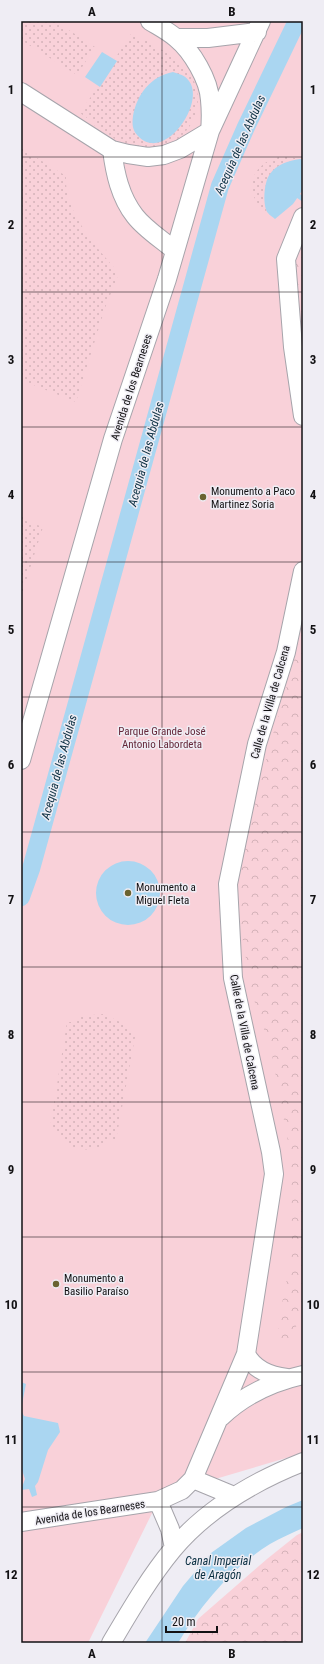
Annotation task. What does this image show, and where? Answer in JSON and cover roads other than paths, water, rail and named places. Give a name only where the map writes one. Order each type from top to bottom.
[{"type":"street","points":[[21,92],[112,150],[148,157],[164,155],[180,150],[210,131],[210,99],[207,84],[190,54],[177,38],[150,21]]},
{"type":"street","points":[[177,38],[208,38],[259,27]]},
{"type":"street","name":"Avenida de los Bearneses","points":[[21,760],[113,439],[167,278],[210,131],[259,27]]},
{"type":"street","points":[[112,150],[114,167],[124,199],[135,216],[174,250]]},
{"type":"street","points":[[303,217],[286,259],[292,347],[303,416]]},
{"type":"street","name":"Calle de la Villa de Calcena","points":[[218,1420],[246,1354],[274,1174],[271,1152],[233,978],[228,884],[256,744],[286,652],[303,571]]},
{"type":"street","points":[[246,1354],[252,1364],[276,1377],[295,1377]]},
{"type":"street","points":[[218,1420],[244,1399],[259,1390],[295,1377]]},
{"type":"street","name":"Avenida de los Bearneses","points":[[21,1522],[158,1501],[182,1490],[193,1479],[218,1420]]},
{"type":"street","points":[[111,1643],[140,1595],[174,1548],[201,1522],[234,1496],[275,1473],[303,1462]]},
{"type":"street","points":[[193,1479],[234,1496]]},
{"type":"street","name":"Avenida de los Bearneses","points":[[158,1501],[170,1529],[174,1548]]},
{"type":"water","points":[[102,52],[117,61],[100,87],[85,77]]},
{"type":"water","points":[[173,72],[184,76],[189,81],[193,91],[192,103],[180,127],[170,137],[159,142],[148,143],[136,134],[134,129],[133,119],[135,108],[146,87],[158,77]]},
{"type":"water","points":[[300,159],[303,160],[302,191],[293,204],[275,219],[266,210],[264,199],[268,177],[279,165]]},
{"type":"water","points":[[122,861],[134,861],[151,870],[158,881],[160,893],[158,905],[151,916],[134,925],[122,925],[110,920],[101,911],[96,899],[96,887],[101,875],[110,866]]},
{"type":"water","points":[[21,1382],[26,1384],[21,1409]]},
{"type":"water","points":[[21,1410],[24,1416],[58,1423],[60,1432],[48,1450],[38,1482],[35,1486],[37,1495],[32,1497],[29,1489],[21,1490],[25,1479],[21,1467]]},
{"type":"water","name":"Canal Imperial de Aragón","points":[[303,1500],[303,1528],[270,1544],[242,1564],[207,1601],[178,1643],[145,1643],[183,1586],[211,1553],[246,1528],[286,1507]]},
{"type":"waterway","name":"Acequia de las Abdulas","points":[[21,897],[31,869],[220,186],[246,127],[297,21]]},
{"type":"waterway","points":[[294,193],[303,199]]},
{"type":"place","name":"Monumento a Paco Martinez Soria","points":[[203,497]]},
{"type":"place","name":"Monumento a Miguel Fleta","points":[[128,893]]},
{"type":"place","name":"Monumento a Basilio Paraíso","points":[[56,1284]]},
{"type":"park label","name":"Parque Grande José Antonio Labordeta","points":[[162,737]]}]
